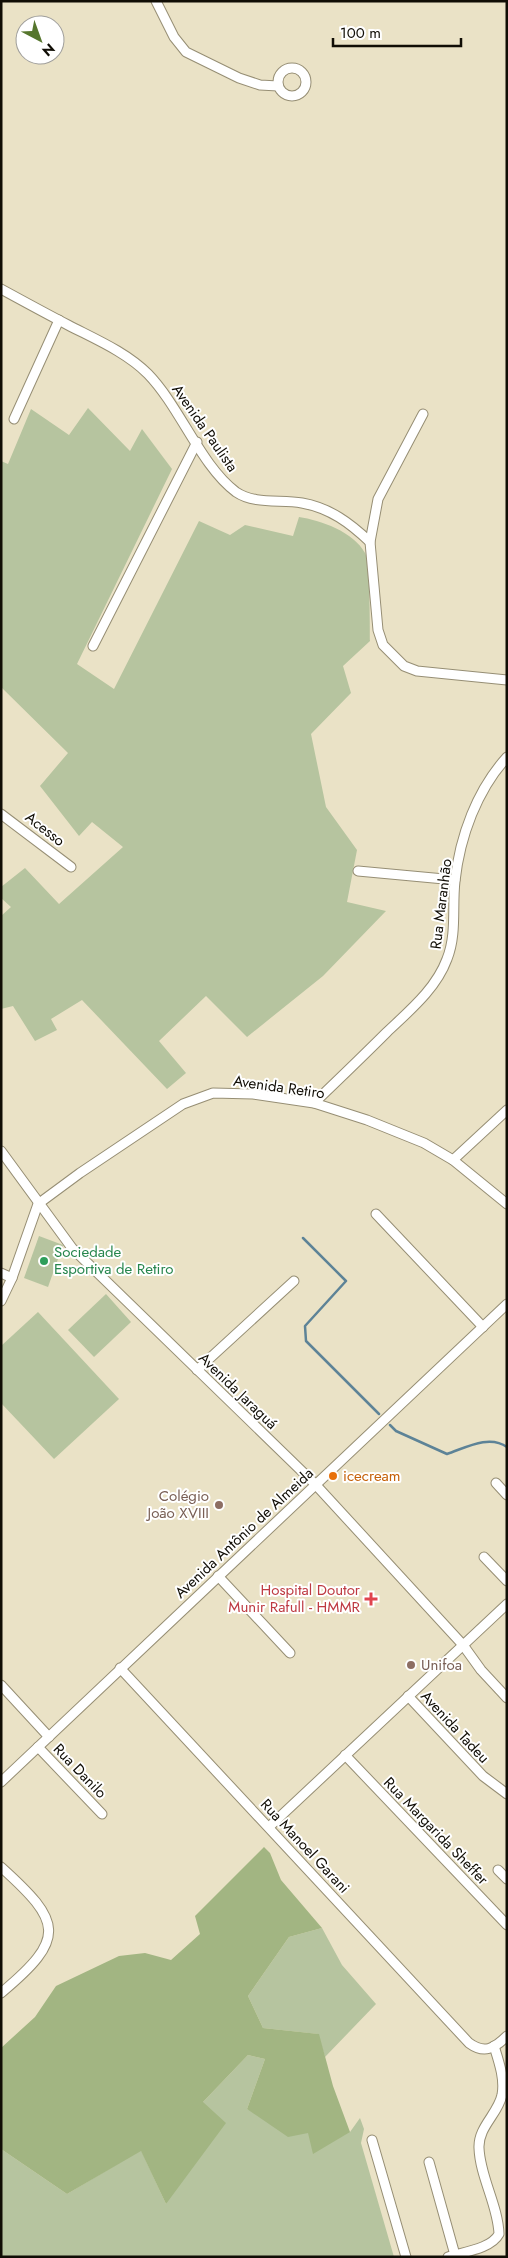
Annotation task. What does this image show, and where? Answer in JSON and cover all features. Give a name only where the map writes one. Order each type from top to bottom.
[{"type":"street","points":[[156,1],[174,37],[186,52],[240,78],[260,85],[278,86]]},
{"type":"street","name":"Avenida Paulista","points":[[1,289],[122,354],[147,373],[165,394],[223,481],[238,493],[252,499],[302,503],[327,510],[347,521],[370,542]]},
{"type":"street","points":[[14,420],[59,320]]},
{"type":"street","points":[[423,414],[378,499],[370,542],[378,630],[383,645],[404,666],[417,671],[507,680]]},
{"type":"street","points":[[93,646],[197,442]]},
{"type":"street","name":"Rua Maranhão","points":[[314,1103],[413,1007],[441,972],[453,937],[455,880],[462,846],[482,789],[505,762]]},
{"type":"street","name":"Acesso","points":[[1,814],[71,867]]},
{"type":"street","points":[[358,872],[455,880]]},
{"type":"street","name":"Avenida Retiro","points":[[38,1204],[135,1135],[183,1104],[200,1097],[228,1092],[314,1103],[367,1120],[424,1143],[453,1160],[507,1204]]},
{"type":"street","points":[[453,1160],[507,1110]]},
{"type":"street","name":"Avenida Jaraguá","points":[[1,1151],[72,1248],[315,1484],[463,1645],[481,1670],[507,1698]]},
{"type":"street","points":[[1,1301],[12,1278],[38,1204]]},
{"type":"street","points":[[376,1214],[483,1326]]},
{"type":"street","points":[[1,1274],[12,1278]]},
{"type":"street","points":[[197,1370],[294,1281]]},
{"type":"street","name":"Avenida Antônio de Almeida","points":[[1,1782],[507,1304]]},
{"type":"street","points":[[496,1483],[507,1495]]},
{"type":"street","points":[[484,1557],[507,1581]]},
{"type":"street","points":[[218,1576],[290,1653]]},
{"type":"street","points":[[269,1827],[463,1645],[505,1610]]},
{"type":"street","name":"Rua Manoel Garani","points":[[120,1668],[469,2043],[479,2050],[494,2046]]},
{"type":"street","points":[[1,1685],[49,1736]]},
{"type":"street","name":"Avenida Tadeu","points":[[408,1696],[483,1776],[507,1794]]},
{"type":"street","name":"Rua Danilo","points":[[38,1747],[102,1814]]},
{"type":"street","name":"Rua Margarida Sheffer","points":[[345,1755],[507,1925]]},
{"type":"street","points":[[1,1867],[27,1890],[40,1906],[49,1922],[50,1936],[42,1953],[1,1993]]},
{"type":"street","points":[[498,1870],[507,1879]]},
{"type":"street","points":[[1,1986],[11,1985]]},
{"type":"street","points":[[429,2162],[451,2256],[493,2242],[499,2234],[479,2146],[484,2129],[498,2105],[503,2090],[500,2067],[494,2046],[507,2036]]},
{"type":"street","points":[[372,2140],[406,2257]]},
{"type":"green space","points":[[88,408],[130,451],[142,429],[172,469],[77,664],[114,689],[199,521],[230,535],[245,525],[293,536],[299,517],[317,521],[336,528],[353,539],[365,553],[367,559],[370,641],[343,666],[351,693],[311,734],[326,807],[357,850],[347,902],[386,911],[323,976],[247,1037],[206,996],[159,1041],[186,1073],[167,1089],[82,1000],[51,1019],[57,1030],[35,1041],[13,1006],[1,1009],[1,916],[11,907],[1,898],[1,887],[25,868],[59,904],[123,847],[92,822],[79,836],[40,786],[68,753],[1,687],[1,461],[8,464],[31,409],[69,435]]},
{"type":"green space","name":"Sociedade Esportiva de Retiro","points":[[39,1236],[63,1245],[48,1287],[24,1278]]},
{"type":"green space","points":[[106,1294],[131,1322],[94,1357],[68,1330]]},
{"type":"green space","points":[[38,1312],[119,1399],[54,1459],[1,1403],[1,1346]]},
{"type":"green space","points":[[264,1847],[270,1853],[281,1880],[322,1928],[289,1937],[248,1996],[263,2028],[319,2034],[333,2086],[350,2132],[313,2154],[308,2133],[288,2137],[247,2109],[265,2059],[248,2055],[203,2102],[226,2123],[166,2204],[141,2151],[67,2194],[1,2149],[1,2048],[35,2017],[56,1986],[119,1956],[145,1953],[171,1960],[200,1934],[195,1916]]},
{"type":"green space","points":[[322,1928],[342,1965],[376,2004],[325,2057],[318,2034],[263,2028],[248,1996],[289,1937]]},
{"type":"green space","points":[[248,2055],[265,2059],[247,2109],[308,2133],[350,2132],[360,2118],[364,2129],[361,2143],[394,2257],[1,2257],[1,2149],[67,2194],[141,2150],[166,2204],[203,2102]]},
{"type":"waterway","points":[[303,1238],[346,1281],[305,1326],[306,1341],[379,1414]]},
{"type":"waterway","points":[[390,1425],[396,1431],[447,1454],[485,1442],[500,1443],[507,1447]]},
{"type":"place","name":"Sociedade Esportiva de Retiro","points":[[44,1261]]},
{"type":"place","name":"icecream","points":[[333,1476]]},
{"type":"place","name":"Colégio João XVIII","points":[[219,1505]]},
{"type":"place","name":"Hospital Doutor Munir Rafull - HMMR","points":[[371,1599]]},
{"type":"place","name":"Unifoa","points":[[411,1665]]}]
